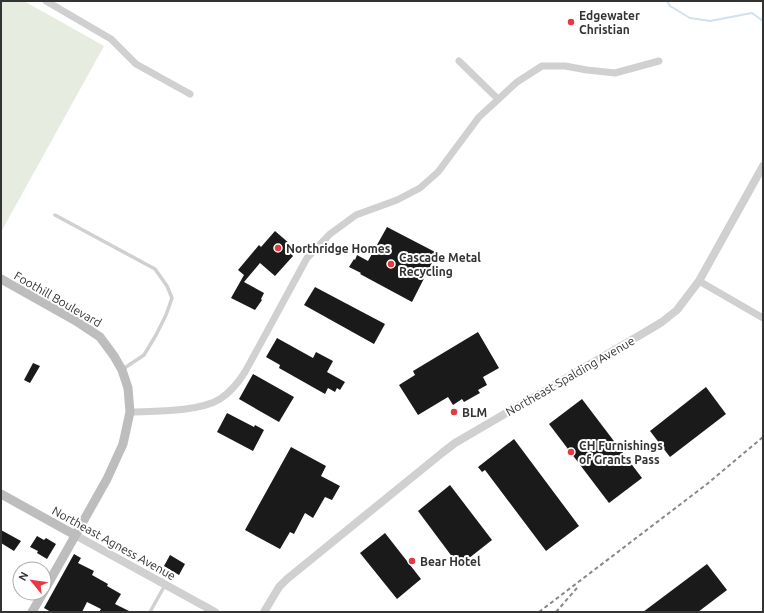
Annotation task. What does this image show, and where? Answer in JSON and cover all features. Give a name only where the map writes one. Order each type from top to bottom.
[{"type":"main road","name":"Foothill Boulevard","points":[[1,279],[76,321],[100,337],[122,370],[128,388],[130,412],[123,444],[75,536],[52,576]]},
{"type":"main road","name":"Northeast Agness Avenue","points":[[1,494],[75,536]]},
{"type":"main road","name":"Foothill Boulevard","points":[[32,612],[38,601]]},
{"type":"street","points":[[46,1],[111,40],[136,64],[190,94]]},
{"type":"street","points":[[459,61],[498,98]]},
{"type":"street","points":[[130,412],[202,407],[219,400],[233,389],[249,365],[307,258],[330,234],[356,215],[397,200],[420,188],[438,172],[479,117],[517,82],[542,66],[565,66],[615,73],[659,61]]},
{"type":"street","name":"Northeast Spalding Avenue","points":[[264,612],[279,587],[287,579],[455,443],[662,322],[677,310],[699,281],[763,166]]},
{"type":"street","points":[[699,281],[763,318]]},
{"type":"street","name":"Northeast Agness Avenue","points":[[75,536],[215,612]]},
{"type":"lane","points":[[55,215],[155,269],[167,286],[172,298],[166,315],[156,335],[144,355],[122,370]]},
{"type":"lane","points":[[150,612],[165,585]]},
{"type":"shaded area","points":[[1,1],[24,1],[104,46],[1,232]]},
{"type":"building","name":"Cascade Metal Recycling","points":[[387,227],[437,253],[412,302],[349,267],[357,255],[368,261]]},
{"type":"building","points":[[275,231],[290,244],[289,246],[294,250],[293,256],[275,276],[260,263],[244,282],[264,293],[261,299],[262,300],[255,310],[231,298],[244,275],[238,270],[259,245],[261,247]]},
{"type":"building","points":[[315,287],[385,324],[374,344],[304,305]]},
{"type":"building","points":[[478,332],[499,368],[483,377],[487,385],[478,390],[480,393],[464,402],[462,399],[453,405],[448,397],[418,415],[399,385],[415,375],[413,371]]},
{"type":"building","points":[[277,338],[313,358],[316,352],[333,361],[327,372],[345,382],[340,390],[337,388],[335,392],[328,388],[325,394],[279,368],[280,365],[266,357]]},
{"type":"building","points":[[33,363],[40,366],[30,383],[24,380]]},
{"type":"building","points":[[253,374],[294,397],[279,422],[239,399]]},
{"type":"building","points":[[706,387],[726,414],[670,457],[650,431]]},
{"type":"building","points":[[582,399],[642,478],[609,503],[549,424]]},
{"type":"building","points":[[227,413],[254,427],[255,425],[264,430],[253,451],[217,432]]},
{"type":"building","points":[[514,439],[579,526],[546,551],[485,470],[482,472],[478,467]]},
{"type":"building","points":[[291,447],[326,466],[321,476],[340,486],[332,500],[325,497],[313,518],[305,513],[294,534],[290,532],[280,549],[245,530]]},
{"type":"building","points":[[450,485],[492,540],[459,566],[418,511]]},
{"type":"building","points":[[1,530],[21,541],[14,551],[1,543]]},
{"type":"building","points":[[385,533],[421,579],[397,599],[360,553]]},
{"type":"building","points":[[37,536],[44,540],[46,538],[56,544],[47,559],[37,553],[38,551],[30,547]]},
{"type":"building","points":[[74,554],[81,558],[78,563],[94,571],[92,575],[108,584],[107,586],[121,594],[115,604],[131,612],[99,612],[101,609],[87,602],[82,612],[51,612],[44,608],[48,601],[52,601],[52,594]]},
{"type":"building","points":[[170,555],[185,564],[179,575],[164,566]]},
{"type":"building","points":[[707,564],[727,590],[698,612],[643,612]]},
{"type":"waterway","points":[[667,1],[670,6],[690,18],[710,21],[752,13],[763,21]]},
{"type":"railway","points":[[539,612],[707,484],[763,437]]},
{"type":"railway","points":[[556,612],[577,588]]},
{"type":"place","name":"Edgewater Christian","points":[[571,22]]},
{"type":"place","name":"Northridge Homes","points":[[278,248]]},
{"type":"place","name":"Cascade Metal Recycling","points":[[391,264]]},
{"type":"place","name":"BLM","points":[[454,412]]},
{"type":"place","name":"CH Furnishings of Grants Pass","points":[[571,452]]},
{"type":"place","name":"Bear Hotel","points":[[412,561]]}]
